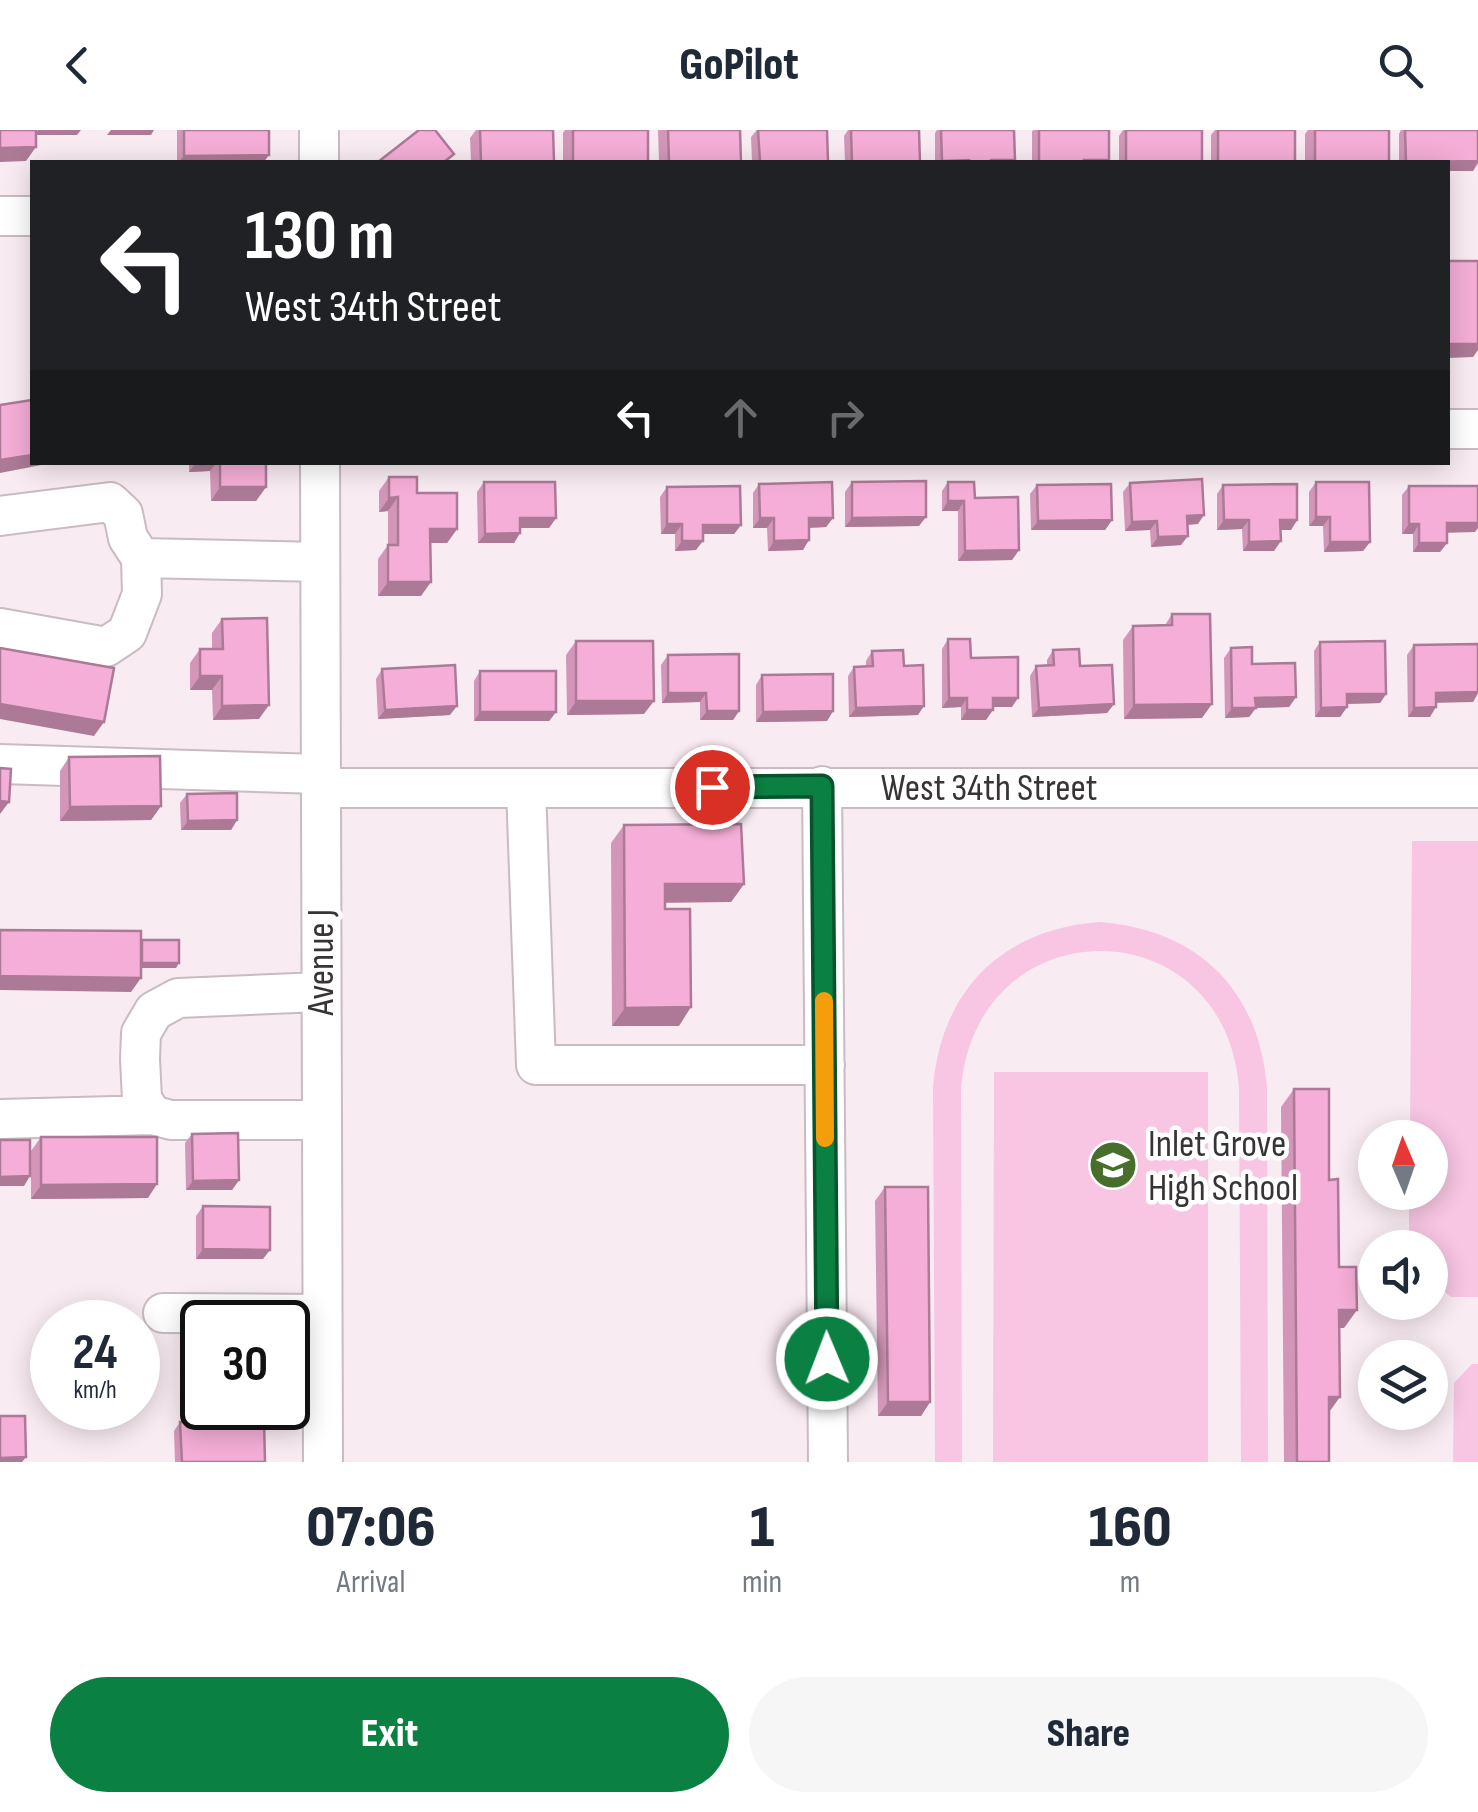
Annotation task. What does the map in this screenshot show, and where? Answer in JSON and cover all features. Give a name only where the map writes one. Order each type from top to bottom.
[{"type":"street","points":[[319,130],[320,160]]},
{"type":"street","points":[[0,216],[30,216]]},
{"type":"street","points":[[1450,430],[1478,430]]},
{"type":"street","name":"Avenue J","points":[[320,465],[323,1462]]},
{"type":"street","points":[[0,516],[110,502],[123,514],[128,538],[141,558],[142,594],[127,633],[106,646],[0,628]]},
{"type":"street","points":[[141,558],[320,562]]},
{"type":"street","name":"West 34th Street","points":[[0,764],[526,788],[1478,788]]},
{"type":"street","points":[[822,786],[828,1462]]},
{"type":"street","points":[[526,788],[536,1065],[825,1065]]},
{"type":"street","points":[[152,1115],[142,1099],[140,1059],[141,1033],[154,1011],[178,998],[320,992]]},
{"type":"street","points":[[0,1119],[152,1115],[171,1120],[320,1120]]},
{"type":"street","points":[[163,1314],[322,1314]]},
{"type":"shaded area","points":[[1412,841],[1478,841],[1478,1297],[1448,1294],[1448,1230],[1409,1230],[1409,1210],[1448,1210],[1448,1120],[1410,1120]]},
{"type":"shaded area","points":[[1100,922],[1135,927],[1167,938],[1218,971],[1237,995],[1262,1053],[1267,1088],[1268,1462],[1241,1462],[1239,1088],[1224,1028],[1192,985],[1149,960],[1101,951],[1052,960],[1009,985],[977,1028],[961,1088],[962,1462],[935,1462],[933,1088],[938,1053],[964,994],[1006,952],[1065,927]]},
{"type":"shaded area","points":[[994,1072],[1208,1072],[1208,1462],[993,1462]]},
{"type":"shaded area","points":[[1472,1364],[1478,1364],[1478,1462],[1453,1462],[1454,1383]]},
{"type":"building","points":[[0,130],[36,130],[36,147],[0,148]]},
{"type":"building","points":[[184,130],[269,130],[269,155],[184,156]]},
{"type":"building","points":[[419,130],[435,130],[454,154],[446,160],[381,160]]},
{"type":"building","points":[[480,130],[553,130],[554,160],[481,160]]},
{"type":"building","points":[[573,130],[648,130],[648,160],[573,160]]},
{"type":"building","points":[[668,130],[740,130],[741,160],[669,160]]},
{"type":"building","points":[[758,130],[827,130],[828,160],[760,160]]},
{"type":"building","points":[[851,130],[919,130],[920,160],[852,160]]},
{"type":"building","points":[[941,130],[1014,130],[1015,160],[942,160]]},
{"type":"building","points":[[1039,130],[1109,130],[1109,160],[1039,160]]},
{"type":"building","points":[[1126,130],[1202,130],[1202,160],[1126,160]]},
{"type":"building","points":[[1218,130],[1295,130],[1295,160],[1218,160]]},
{"type":"building","points":[[1315,130],[1389,130],[1389,160],[1315,160]]},
{"type":"building","points":[[1405,130],[1478,130],[1478,161],[1406,160]]},
{"type":"building","points":[[1450,261],[1478,261],[1478,344],[1450,344]]},
{"type":"building","points":[[30,400],[30,455],[0,460],[0,405]]},
{"type":"building","points":[[220,465],[266,465],[266,487],[220,487]]},
{"type":"building","points":[[389,477],[417,477],[417,493],[457,493],[457,529],[430,529],[431,582],[388,582],[388,545],[398,545],[398,497],[389,498]]},
{"type":"building","points":[[1202,479],[1204,515],[1187,516],[1188,536],[1158,537],[1157,521],[1132,522],[1130,483]]},
{"type":"building","points":[[926,481],[926,517],[852,518],[852,482]]},
{"type":"building","points":[[484,482],[555,482],[556,518],[520,518],[520,533],[485,534]]},
{"type":"building","points":[[832,482],[833,518],[809,518],[809,540],[774,541],[774,518],[760,518],[759,484]]},
{"type":"building","points":[[948,482],[974,482],[975,498],[1018,497],[1019,550],[965,551],[964,501],[948,501]]},
{"type":"building","points":[[1316,482],[1369,482],[1370,542],[1330,542],[1330,517],[1316,517]]},
{"type":"building","points":[[1111,484],[1112,520],[1038,521],[1037,485]]},
{"type":"building","points":[[1297,484],[1297,520],[1280,520],[1281,541],[1249,542],[1249,520],[1224,520],[1223,485]]},
{"type":"building","points":[[740,486],[741,525],[703,525],[703,541],[682,541],[682,524],[667,524],[667,487]]},
{"type":"building","points":[[1409,486],[1478,486],[1478,523],[1447,523],[1447,543],[1419,543],[1419,524],[1409,524]]},
{"type":"building","points":[[1172,614],[1210,614],[1212,704],[1134,705],[1133,626],[1172,625]]},
{"type":"building","points":[[267,618],[269,705],[222,706],[222,676],[200,676],[200,649],[223,649],[222,619]]},
{"type":"building","points":[[948,639],[970,639],[971,658],[1018,657],[1018,698],[993,698],[993,710],[967,710],[967,698],[949,698]]},
{"type":"building","points":[[576,641],[653,641],[654,701],[576,701]]},
{"type":"building","points":[[1385,641],[1386,694],[1347,694],[1347,707],[1321,708],[1320,642]]},
{"type":"building","points":[[1478,644],[1478,692],[1436,693],[1436,707],[1414,708],[1414,645]]},
{"type":"building","points":[[1252,647],[1252,664],[1295,663],[1296,697],[1255,698],[1256,708],[1232,708],[1231,648]]},
{"type":"building","points":[[0,648],[114,668],[104,722],[0,704]]},
{"type":"building","points":[[1079,649],[1080,666],[1112,665],[1114,704],[1039,708],[1036,666],[1054,665],[1053,650]]},
{"type":"building","points":[[903,650],[904,666],[923,665],[924,706],[856,708],[854,667],[873,666],[872,651]]},
{"type":"building","points":[[739,654],[739,711],[707,711],[706,693],[668,693],[668,655]]},
{"type":"building","points":[[455,665],[457,706],[385,710],[382,669]]},
{"type":"building","points":[[480,671],[556,671],[556,712],[480,712]]},
{"type":"building","points":[[833,674],[833,711],[763,712],[762,675]]},
{"type":"building","points":[[160,756],[161,806],[70,807],[69,757]]},
{"type":"building","points":[[0,768],[11,769],[9,802],[0,801]]},
{"type":"building","points":[[237,793],[237,820],[188,821],[187,794]]},
{"type":"building","points":[[741,824],[744,884],[665,884],[665,909],[690,909],[691,1007],[625,1008],[624,825]]},
{"type":"building","points":[[0,930],[141,931],[141,978],[0,976]]},
{"type":"building","points":[[142,940],[179,940],[179,963],[142,963]]},
{"type":"building","points":[[1294,1089],[1329,1089],[1329,1180],[1338,1179],[1339,1267],[1356,1267],[1357,1310],[1339,1310],[1340,1397],[1329,1397],[1329,1462],[1297,1462]]},
{"type":"building","points":[[238,1133],[239,1180],[193,1181],[192,1134]]},
{"type":"building","points":[[41,1137],[157,1137],[157,1184],[41,1185]]},
{"type":"building","points":[[0,1140],[30,1140],[30,1176],[0,1177]]},
{"type":"building","points":[[885,1187],[928,1187],[930,1402],[888,1402]]},
{"type":"building","points":[[203,1206],[270,1207],[270,1250],[203,1249]]},
{"type":"building","points":[[0,1416],[25,1416],[26,1457],[0,1458]]},
{"type":"building","points":[[180,1430],[264,1430],[265,1462],[182,1462]]},
{"type":"slow traffic","points":[[824,1001],[825,1138]]},
{"type":"place","name":"Inlet Grove High School","points":[[1113,1165]]},
{"type":"route","points":[[712,787],[822,786],[827,1359]]}]
